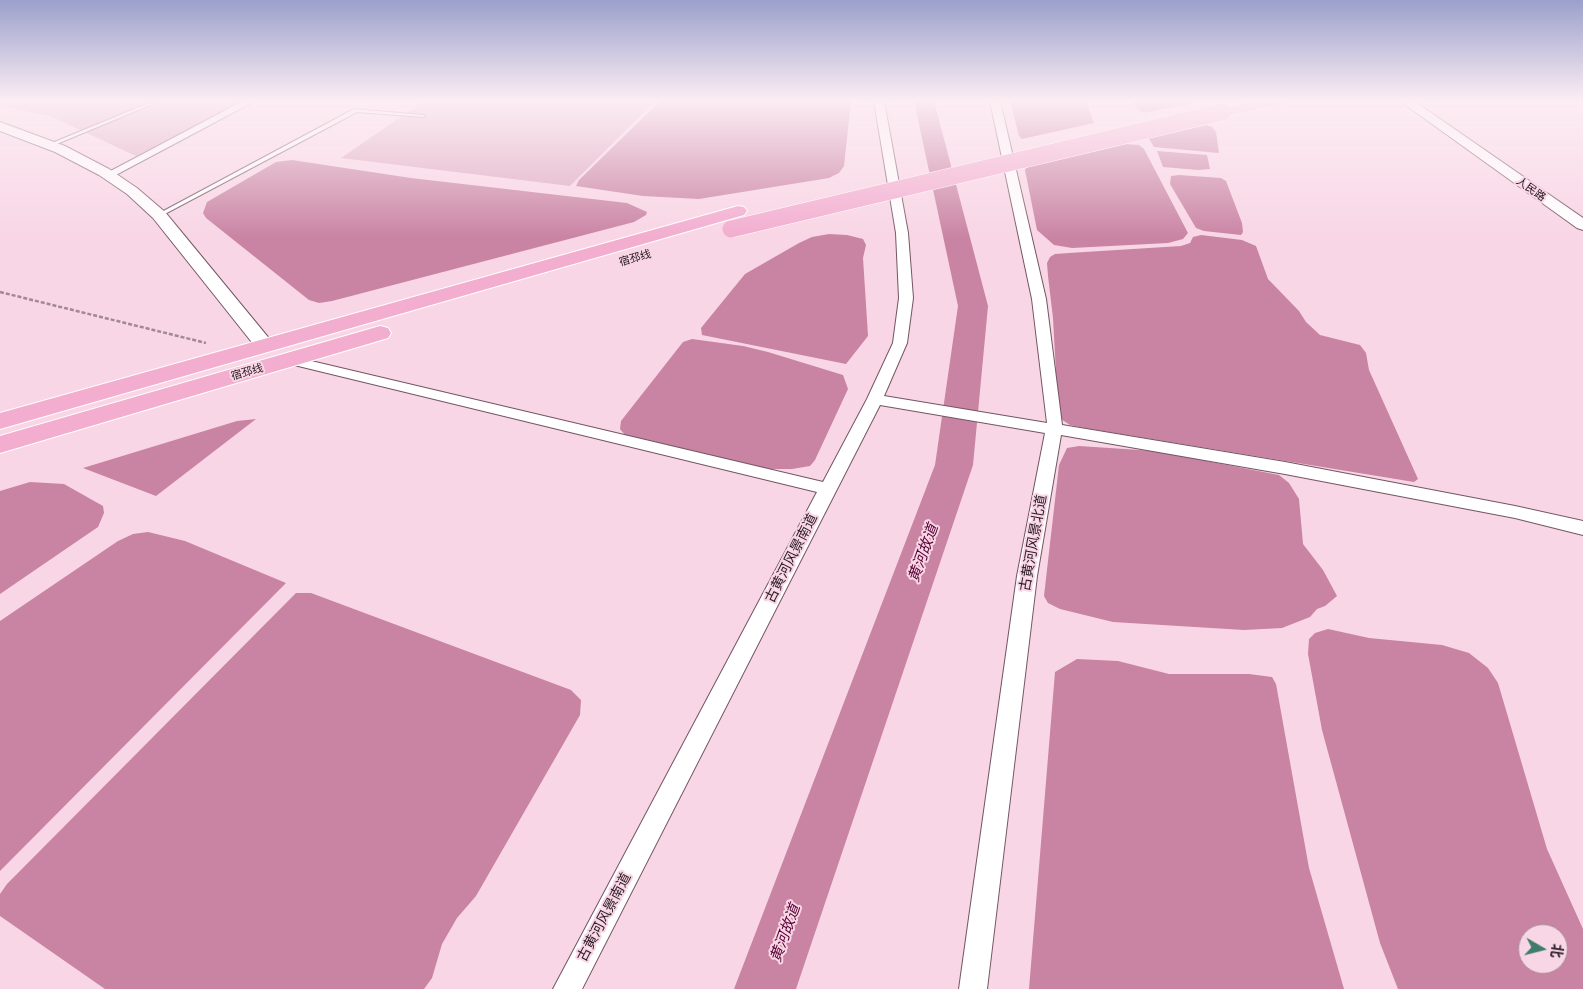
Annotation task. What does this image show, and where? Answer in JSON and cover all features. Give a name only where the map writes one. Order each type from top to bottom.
[{"type":"main road","name":"宿邳线","points":[[0,421],[243,352],[734,220],[1045,147]]},
{"type":"main road","name":"宿邳线","points":[[0,445],[290,360],[734,220]]},
{"type":"street","points":[[54,147],[108,175],[132,191],[159,214],[266,346]]},
{"type":"street","points":[[108,175],[161,147]]},
{"type":"street","name":"古黄河风景南道","points":[[567,989],[828,489],[882,400],[900,343],[906,298],[902,233],[886,147]]},
{"type":"street","name":"古黄河风景北道","points":[[974,989],[1027,576],[1044,427],[1054,421],[1039,299],[1005,147]]},
{"type":"street","name":"人民路","points":[[1472,147],[1583,225]]},
{"type":"street","points":[[290,360],[828,489]]},
{"type":"street","points":[[882,400],[1294,470],[1516,512],[1583,528]]},
{"type":"lane","points":[[159,214],[286,147]]},
{"type":"path","points":[[0,292],[243,352]]},
{"type":"shaded area","points":[[117,147],[153,147],[136,156]]},
{"type":"shaded area","points":[[357,147],[609,147],[570,186],[341,158]]},
{"type":"shaded area","points":[[613,147],[846,147],[844,166],[839,173],[829,178],[699,199],[643,196],[576,186],[579,180]]},
{"type":"shaded area","points":[[1112,147],[1142,147],[1188,233],[1183,239],[1168,243],[1072,248],[1054,245],[1037,230],[1025,170],[1027,167]]},
{"type":"shaded area","points":[[1156,147],[1218,147],[1219,153]]},
{"type":"shaded area","points":[[1157,151],[1207,155],[1210,169],[1198,170],[1163,167]]},
{"type":"shaded area","points":[[292,160],[411,178],[627,203],[647,212],[646,215],[634,222],[319,303],[309,300],[206,218],[203,213],[207,202],[276,162]]},
{"type":"shaded area","points":[[1171,176],[1221,178],[1226,181],[1242,223],[1243,232],[1241,235],[1204,231],[1196,228],[1170,184]]},
{"type":"shaded area","points":[[829,234],[847,235],[863,239],[866,245],[863,258],[868,336],[846,364],[702,335],[701,328],[745,274],[799,243],[812,237]]},
{"type":"shaded area","points":[[1201,235],[1242,240],[1256,246],[1268,279],[1299,311],[1306,322],[1320,335],[1360,345],[1366,353],[1369,370],[1418,479],[1414,482],[1084,428],[1070,425],[1061,419],[1058,409],[1053,318],[1047,263],[1050,257],[1055,254],[1181,246],[1190,243],[1193,237]]},
{"type":"shaded area","points":[[692,339],[743,346],[843,375],[848,389],[815,460],[810,466],[792,469],[769,469],[625,435],[620,429],[621,421],[683,342]]},
{"type":"shaded area","points":[[256,419],[156,496],[83,468],[237,421]]},
{"type":"shaded area","points":[[1079,446],[1155,451],[1279,475],[1289,483],[1299,499],[1303,544],[1323,570],[1337,596],[1325,606],[1317,609],[1310,617],[1282,628],[1244,630],[1113,622],[1060,609],[1048,603],[1044,596],[1059,465],[1067,448]]},
{"type":"shaded area","points":[[30,482],[64,484],[103,506],[104,513],[98,527],[0,594],[0,491]]},
{"type":"shaded area","points":[[148,532],[185,541],[286,583],[0,871],[0,621],[118,541],[133,534]]},
{"type":"shaded area","points":[[296,593],[311,593],[571,690],[581,700],[580,715],[476,896],[457,918],[442,944],[432,978],[424,989],[105,989],[0,916],[0,894],[7,884]]},
{"type":"shaded area","points":[[1328,629],[1369,638],[1442,645],[1469,653],[1488,668],[1498,683],[1547,849],[1583,929],[1583,989],[1398,989],[1380,943],[1322,730],[1308,654],[1309,639],[1315,633]]},
{"type":"shaded area","points":[[1077,659],[1118,661],[1169,674],[1249,674],[1272,677],[1276,684],[1309,868],[1344,989],[1029,989],[1055,672]]},
{"type":"waterway","name":"黄河故道","points":[[765,989],[954,465],[973,306],[935,147]]}]
